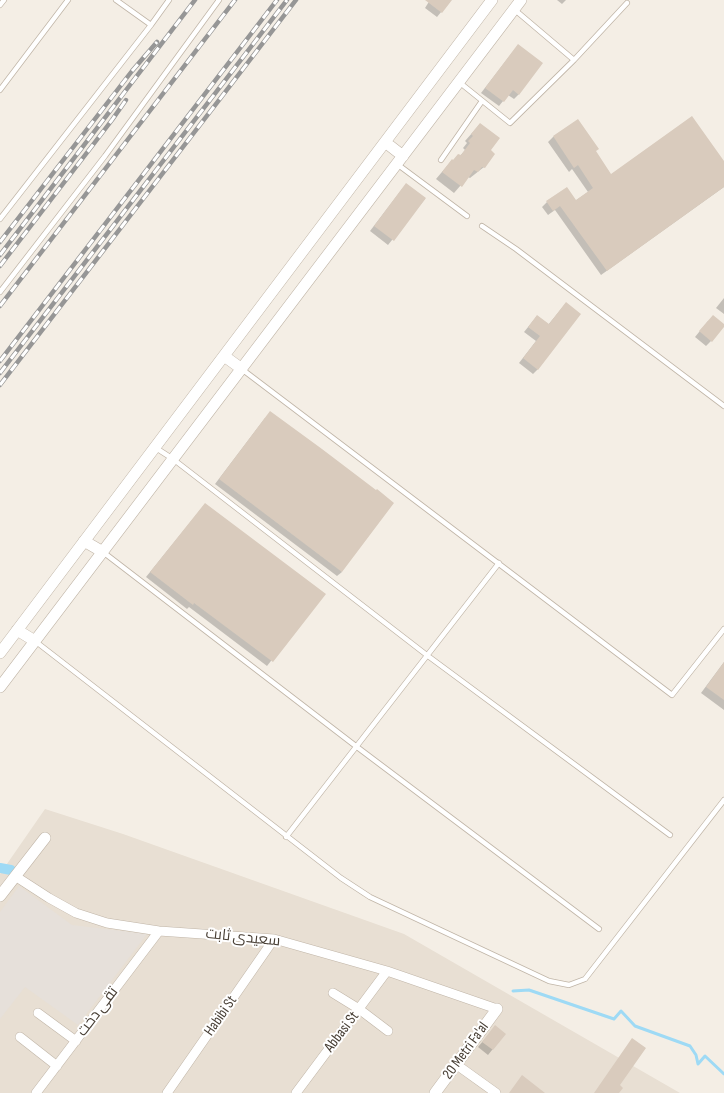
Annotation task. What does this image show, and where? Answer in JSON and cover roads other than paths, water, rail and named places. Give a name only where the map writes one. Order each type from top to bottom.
[{"type":"street","points":[[0,653],[492,0]]},
{"type":"street","points":[[0,687],[521,0]]},
{"type":"street","points":[[385,142],[400,160]]},
{"type":"street","points":[[224,356],[242,369]]},
{"type":"street","points":[[84,541],[103,552]]},
{"type":"street","points":[[18,630],[35,641]]},
{"type":"street","points":[[0,896],[45,838]]},
{"type":"street","name":"سعیدی ثابت","points":[[15,876],[76,913],[107,922],[160,931],[274,939],[387,971],[497,1009]]},
{"type":"street","name":"تقی دخت","points":[[36,1093],[160,931]]},
{"type":"street","name":"Habibi St","points":[[167,1093],[274,939]]},
{"type":"street","name":"Abbasi St","points":[[296,1093],[387,971]]},
{"type":"street","points":[[333,993],[359,1009],[388,1031]]},
{"type":"street","name":"20 Metri Fa'al","points":[[435,1093],[497,1009]]},
{"type":"street","points":[[38,1013],[76,1041]]},
{"type":"street","points":[[20,1037],[57,1066]]},
{"type":"street","points":[[457,1065],[496,1093]]},
{"type":"lane","points":[[0,5],[4,0]]},
{"type":"lane","points":[[0,90],[68,0]]},
{"type":"lane","points":[[116,0],[151,25]]},
{"type":"lane","points":[[0,219],[170,0]]},
{"type":"lane","points":[[0,292],[105,156],[219,0]]},
{"type":"lane","points":[[459,82],[510,122],[574,60],[628,3]]},
{"type":"lane","points":[[514,9],[574,60]]},
{"type":"lane","points":[[441,160],[482,101]]},
{"type":"lane","points":[[400,160],[468,216]]},
{"type":"lane","points":[[482,226],[516,249],[724,406]]},
{"type":"lane","points":[[242,369],[672,695],[724,629]]},
{"type":"lane","points":[[155,448],[173,459],[428,656],[670,835]]},
{"type":"lane","points":[[103,552],[357,747],[599,929]]},
{"type":"lane","points":[[286,836],[499,564]]},
{"type":"lane","points":[[35,641],[340,878],[370,897],[549,981],[569,985],[585,979],[724,800]]},
{"type":"waterway","points":[[0,868],[11,870]]},
{"type":"waterway","points":[[513,991],[529,990],[614,1019],[621,1011],[635,1026],[690,1046],[696,1055],[698,1064],[705,1056],[724,1074]]},
{"type":"railway","points":[[0,255],[195,0]]},
{"type":"railway","points":[[0,306],[235,0]]},
{"type":"railway","points":[[0,361],[277,0]]},
{"type":"railway","points":[[0,373],[287,0]]},
{"type":"railway","points":[[0,385],[296,0]]},
{"type":"railway","points":[[0,242],[132,71],[157,42]]},
{"type":"railway","points":[[0,266],[126,100]]}]
